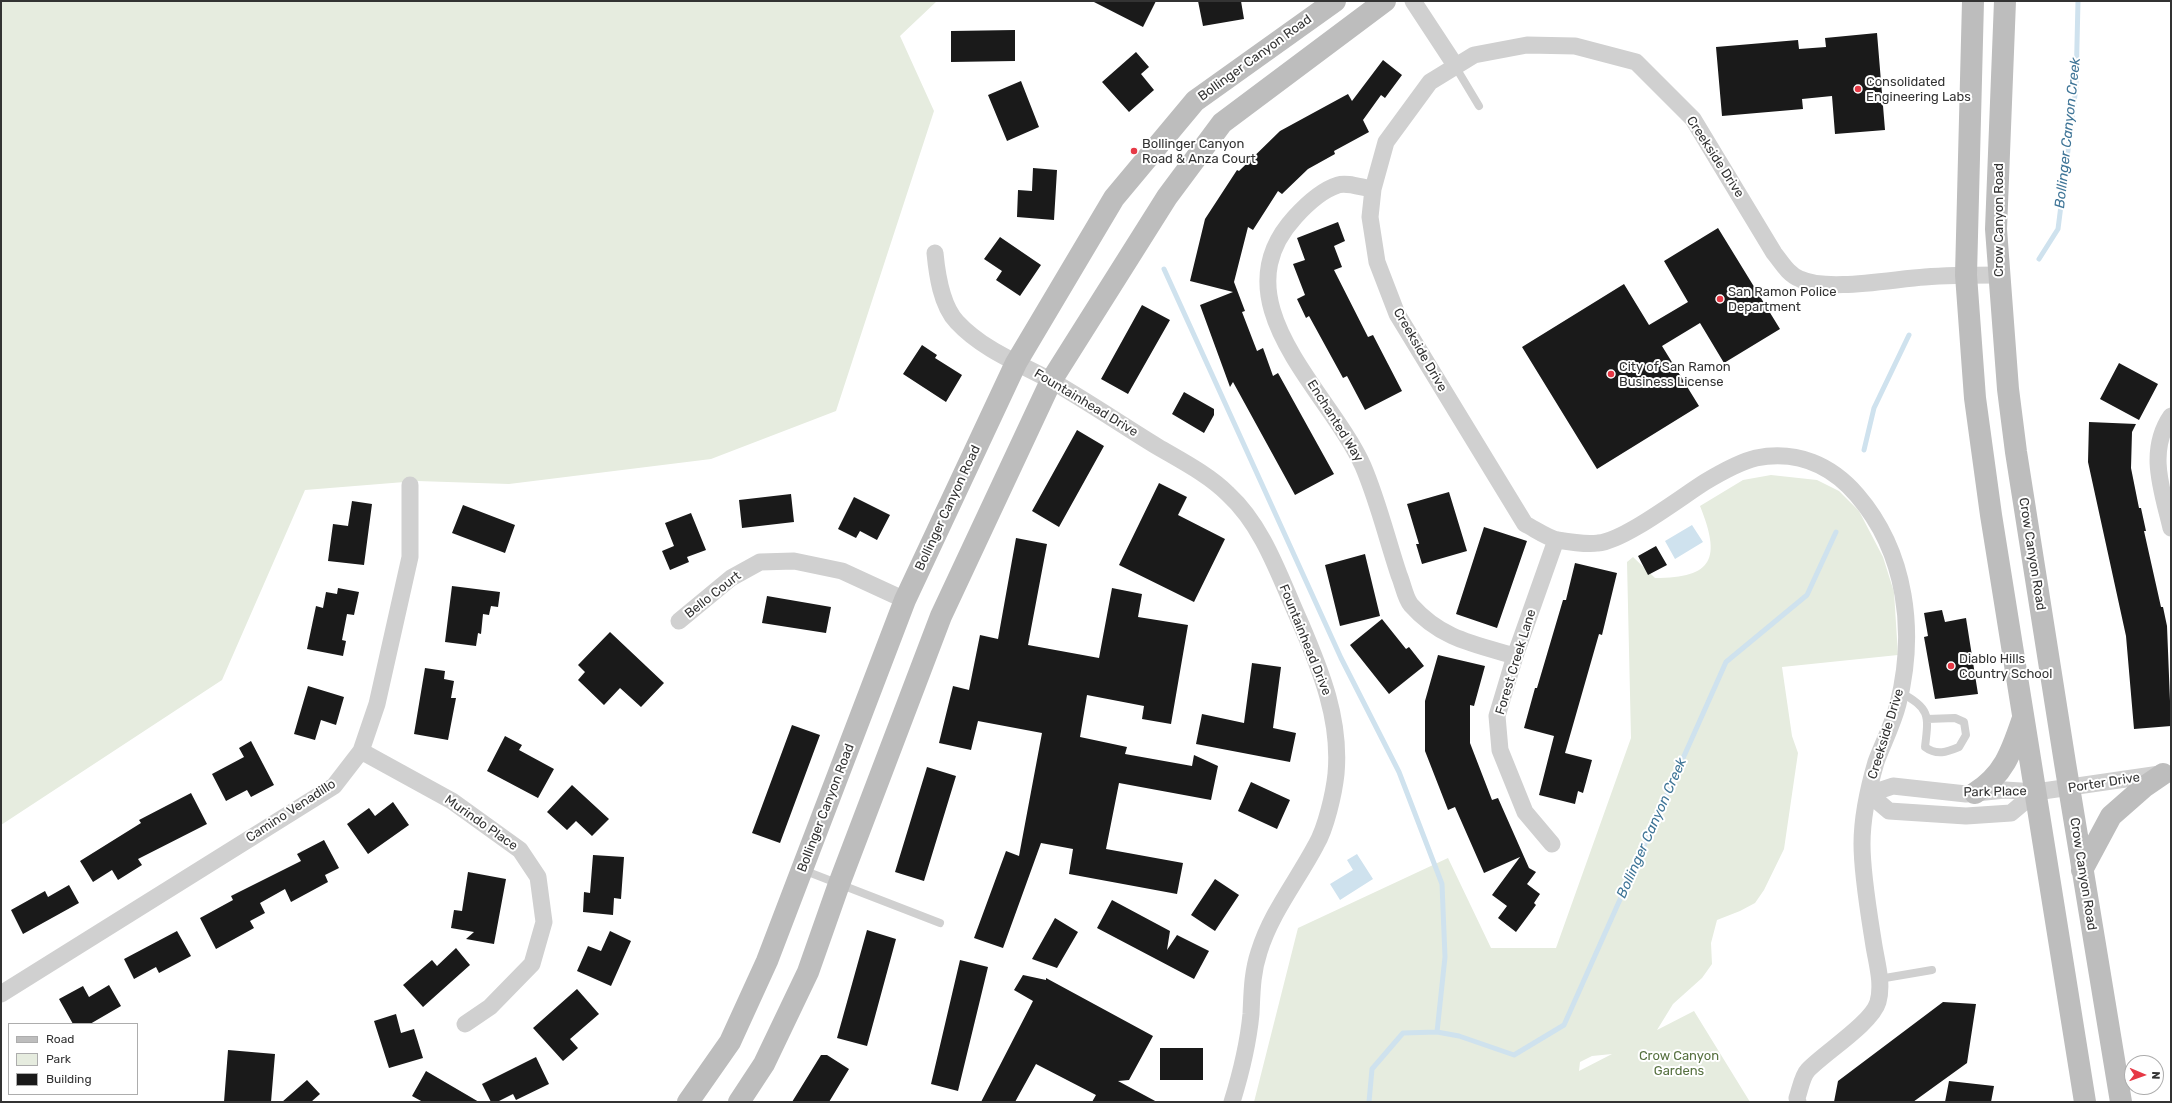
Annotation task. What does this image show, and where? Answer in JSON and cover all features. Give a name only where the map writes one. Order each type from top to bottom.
[{"type":"main road","name":"Bollinger Canyon Road","points":[[688,1102],[730,1042],[767,961],[905,600],[1016,363],[1114,198],[1195,101],[1336,1]]},
{"type":"main road","points":[[738,1102],[764,1064],[808,972],[839,884],[941,616],[1051,381],[1167,197],[1222,123],[1385,1]]},
{"type":"main road","points":[[1973,1],[1966,275],[1975,398],[1991,515],[2085,1102]]},
{"type":"main road","name":"Crow Canyon Road","points":[[2005,1],[1996,229],[1998,275],[2008,389],[2016,452],[2069,789],[2121,1102]]},
{"type":"main road","points":[[1975,793],[1988,784],[2011,754],[2024,715]]},
{"type":"main road","points":[[2082,870],[2111,816],[2144,787],[2167,773]]},
{"type":"street","points":[[1413,1],[1455,65]]},
{"type":"street","name":"Creekside Drive","points":[[1869,794],[1876,764],[1898,705],[1907,656],[1905,597],[1891,547],[1864,503],[1843,479],[1827,468],[1806,461],[1769,456],[1753,459],[1722,472],[1622,536],[1598,543],[1556,540],[1525,524],[1397,314],[1377,262],[1370,218],[1373,189],[1386,142],[1430,82],[1455,65],[1474,56],[1527,45],[1575,46],[1636,62],[1693,119],[1774,253],[1787,271],[1799,279],[1812,283],[1831,284],[1966,275],[1998,275]]},
{"type":"street","name":"Enchanted Way","points":[[1373,189],[1339,185],[1308,202],[1284,229],[1270,258],[1267,270],[1267,297],[1284,341],[1359,458],[1371,484],[1409,603],[1427,622],[1450,636],[1515,656]]},
{"type":"street","name":"Fountainhead Drive","points":[[934,253],[938,285],[955,320],[984,345],[1051,381],[1201,473],[1226,491],[1246,511],[1268,553],[1312,649],[1332,710],[1336,741],[1336,775],[1318,843],[1276,914],[1259,951],[1252,978],[1247,1044],[1240,1077],[1232,1102]]},
{"type":"street","points":[[2171,416],[2163,427],[2156,458],[2171,528]]},
{"type":"street","name":"Camino Venadillo","points":[[1,994],[334,786],[361,752],[377,704],[410,557],[410,485]]},
{"type":"street","name":"Forest Creek Lane","points":[[1552,844],[1525,812],[1500,750],[1497,716],[1515,656],[1556,540]]},
{"type":"street","name":"Bello Court","points":[[679,621],[731,578],[760,562],[794,561],[842,571],[905,600]]},
{"type":"street","name":"Murindo Place","points":[[361,752],[458,806],[520,850],[538,877],[544,922],[532,964],[490,1007],[465,1024]]},
{"type":"street","name":"Porter Drive","points":[[2036,792],[2069,789],[2167,773]]},
{"type":"street","name":"Park Place","points":[[1869,794],[1893,786],[1975,793],[2005,790],[2036,792]]},
{"type":"street","name":"Park Place","points":[[1869,794],[1889,811],[1966,816],[2011,813],[2036,792]]},
{"type":"street","points":[[1798,1102],[1806,1072],[1852,1033],[1877,1006],[1881,989],[1871,924],[1862,843],[1869,794]]},
{"type":"lane","points":[[1455,65],[1479,106]]},
{"type":"lane","points":[[1900,692],[1918,702],[1926,712],[1926,747],[1930,750],[1943,754],[1959,748],[1966,735],[1964,722],[1955,718],[1927,719]]},
{"type":"lane","points":[[803,870],[940,923]]},
{"type":"lane","points":[[1879,979],[1932,970]]},
{"type":"green space","points":[[1,1],[937,1],[900,36],[934,111],[836,411],[711,459],[509,484],[417,481],[305,490],[222,680],[1,825]]},
{"type":"green space","name":"Crow Canyon Gardens","points":[[1771,475],[1817,480],[1839,491],[1859,511],[1883,557],[1894,592],[1898,655],[1782,667],[1792,736],[1798,753],[1784,849],[1764,890],[1755,903],[1717,920],[1711,943],[1712,964],[1702,978],[1673,1004],[1657,1030],[1694,1011],[1750,1102],[1254,1102],[1298,928],[1448,858],[1491,948],[1556,948],[1631,738],[1627,562],[1633,557],[1655,578],[1675,577],[1690,574],[1701,569],[1708,562],[1711,552],[1707,524],[1700,506],[1743,480]],"holes":[[[1612,1054],[1579,1071],[1580,1062],[1592,1056]]]},
{"type":"water","points":[[1692,525],[1703,542],[1675,559],[1665,541]]},
{"type":"water","points":[[1357,854],[1373,879],[1340,900],[1330,884],[1353,870],[1347,860]]},
{"type":"building","points":[[1092,1],[1156,1],[1143,27]]},
{"type":"building","points":[[1198,1],[1241,1],[1244,19],[1203,26]]},
{"type":"building","points":[[1015,30],[1015,61],[951,62],[951,31]]},
{"type":"building","points":[[1877,33],[1885,130],[1835,134],[1832,96],[1802,99],[1803,109],[1722,116],[1716,47],[1798,40],[1799,49],[1826,47],[1825,38]]},
{"type":"building","points":[[1136,52],[1149,67],[1141,74],[1154,90],[1129,112],[1102,82]]},
{"type":"building","points":[[1383,60],[1402,75],[1385,98],[1381,95],[1363,120],[1369,132],[1334,151],[1335,154],[1308,169],[1282,194],[1278,191],[1253,230],[1248,227],[1234,282],[1245,311],[1242,312],[1257,351],[1263,348],[1273,376],[1278,373],[1334,474],[1295,495],[1233,382],[1230,387],[1200,305],[1233,292],[1190,281],[1205,219],[1237,170],[1239,171],[1280,131],[1348,94],[1352,101]]},
{"type":"building","points":[[1021,81],[1039,127],[1007,141],[988,95]]},
{"type":"building","points":[[1033,168],[1057,170],[1054,220],[1017,217],[1018,190],[1032,191]]},
{"type":"building","points":[[1338,222],[1345,241],[1334,246],[1342,267],[1334,270],[1368,337],[1373,335],[1402,391],[1365,410],[1347,376],[1343,378],[1309,316],[1306,318],[1297,299],[1305,295],[1293,264],[1305,260],[1297,238]]},
{"type":"building","points":[[1718,228],[1780,329],[1724,363],[1700,323],[1662,346],[1699,406],[1597,469],[1522,347],[1624,284],[1649,325],[1688,302],[1664,261]]},
{"type":"building","points":[[1000,237],[1041,265],[1020,296],[996,280],[1002,271],[984,259]]},
{"type":"building","points":[[1142,305],[1170,320],[1128,394],[1101,379]]},
{"type":"building","points":[[922,345],[937,355],[935,358],[962,375],[946,402],[903,374]]},
{"type":"building","points":[[2119,363],[2158,384],[2139,420],[2100,399]]},
{"type":"building","points":[[1184,392],[1214,409],[1214,415],[1204,433],[1172,414]]},
{"type":"building","points":[[2089,422],[2136,424],[2132,432],[2131,468],[2139,508],[2141,508],[2146,531],[2144,531],[2161,607],[2163,607],[2167,626],[2171,726],[2134,729],[2126,636],[2088,462]]},
{"type":"building","points":[[1077,430],[1104,446],[1059,527],[1032,511]]},
{"type":"building","points":[[1159,483],[1187,497],[1178,515],[1225,539],[1194,602],[1119,565]]},
{"type":"building","points":[[1449,492],[1467,551],[1422,564],[1416,544],[1419,544],[1407,504]]},
{"type":"building","points":[[791,494],[794,522],[742,528],[739,500]]},
{"type":"building","points":[[854,497],[890,515],[877,540],[860,531],[856,538],[838,529]]},
{"type":"building","points":[[352,501],[372,504],[364,565],[328,561],[333,524],[348,526]]},
{"type":"building","points":[[463,505],[515,525],[505,553],[452,533]]},
{"type":"building","points":[[691,513],[706,550],[687,557],[689,562],[670,570],[662,551],[674,546],[665,523]]},
{"type":"building","points":[[1484,527],[1527,541],[1497,628],[1456,614]]},
{"type":"building","points":[[1016,538],[1047,544],[1028,645],[1099,658],[1112,588],[1142,594],[1138,617],[1188,625],[1171,724],[1142,719],[1144,706],[1087,695],[1080,737],[1127,747],[1125,754],[1192,766],[1194,755],[1218,766],[1211,800],[1119,783],[1106,849],[1183,863],[1177,894],[1069,874],[1073,849],[1041,843],[1003,948],[974,938],[1006,851],[1019,856],[1042,733],[978,721],[971,750],[939,743],[953,686],[969,690],[980,635],[998,639]]},
{"type":"building","points":[[1656,546],[1667,565],[1648,575],[1638,556]]},
{"type":"building","points":[[1365,554],[1380,616],[1340,626],[1325,565]]},
{"type":"building","points":[[1575,563],[1617,573],[1602,635],[1599,634],[1565,753],[1592,760],[1583,793],[1578,791],[1575,804],[1539,795],[1554,736],[1524,728],[1563,600],[1566,600]]},
{"type":"building","points":[[452,586],[500,592],[498,607],[491,606],[489,615],[483,614],[481,634],[478,633],[476,646],[445,642]]},
{"type":"building","points":[[338,588],[359,592],[354,615],[347,614],[342,640],[346,641],[343,656],[307,649],[316,606],[323,608],[326,592],[337,594]]},
{"type":"building","points":[[767,596],[831,607],[826,633],[762,623]]},
{"type":"building","name":"Diablo Hills Country School","points":[[1942,610],[1945,622],[1966,618],[1978,694],[1935,699],[1924,637],[1928,636],[1924,613]]},
{"type":"building","points":[[1382,619],[1406,649],[1409,647],[1424,666],[1389,694],[1350,645]]},
{"type":"building","points":[[610,632],[664,683],[641,707],[620,688],[604,705],[578,680],[585,672],[578,665]]},
{"type":"building","points":[[1438,655],[1485,666],[1474,706],[1470,705],[1470,743],[1492,800],[1498,798],[1529,868],[1536,872],[1527,884],[1540,894],[1534,903],[1536,905],[1516,932],[1498,918],[1507,906],[1492,895],[1520,857],[1484,873],[1455,807],[1448,810],[1425,751],[1425,701]]},
{"type":"building","points":[[1252,663],[1281,667],[1273,728],[1296,733],[1290,762],[1196,744],[1202,714],[1244,723]]},
{"type":"building","points":[[425,668],[445,671],[444,679],[454,681],[451,698],[456,698],[448,740],[414,734]]},
{"type":"building","points":[[308,686],[344,697],[336,725],[321,720],[315,740],[294,734]]},
{"type":"building","points":[[792,725],[820,735],[780,843],[752,833]]},
{"type":"building","points":[[505,736],[522,745],[519,750],[554,769],[538,798],[487,771]]},
{"type":"building","points":[[251,741],[274,785],[251,797],[247,790],[226,801],[212,774],[244,757],[239,748]]},
{"type":"building","points":[[927,767],[956,776],[924,881],[895,872]]},
{"type":"building","points":[[1251,782],[1290,800],[1277,829],[1238,811]]},
{"type":"building","points":[[572,785],[609,819],[592,836],[576,821],[567,830],[547,812]]},
{"type":"building","points":[[191,793],[207,824],[138,859],[142,865],[118,880],[112,870],[93,882],[80,861],[141,823],[139,820]]},
{"type":"building","points":[[393,802],[409,825],[368,854],[347,824],[369,808],[375,816]]},
{"type":"building","points":[[324,840],[339,868],[325,875],[328,882],[291,902],[285,889],[260,903],[265,913],[250,921],[254,928],[216,949],[200,918],[233,900],[231,896],[301,861],[297,854]]},
{"type":"building","points":[[593,855],[624,857],[621,899],[614,898],[613,915],[583,912],[584,892],[590,893]]},
{"type":"building","points":[[468,872],[506,879],[494,944],[466,939],[474,932],[451,928],[454,910],[462,911]]},
{"type":"building","points":[[1215,879],[1239,895],[1215,931],[1191,915]]},
{"type":"building","points":[[69,885],[79,903],[23,934],[11,910],[45,891],[48,897]]},
{"type":"building","points":[[1112,900],[1170,931],[1167,950],[1177,935],[1209,951],[1194,979],[1097,928]]},
{"type":"building","points":[[1055,918],[1078,932],[1057,968],[1032,959]]},
{"type":"building","points":[[867,930],[896,939],[867,1046],[837,1038]]},
{"type":"building","points":[[177,931],[191,956],[159,973],[156,967],[134,979],[124,959]]},
{"type":"building","points":[[610,931],[631,941],[611,986],[577,971],[588,946],[601,951]]},
{"type":"building","points":[[456,948],[470,965],[423,1007],[403,985],[432,960],[437,966]]},
{"type":"building","points":[[960,960],[988,967],[958,1091],[931,1084]]},
{"type":"building","points":[[1023,975],[1046,980],[1046,978],[1153,1036],[1129,1080],[1118,1081],[1157,1102],[1092,1102],[1096,1095],[1036,1064],[1015,1102],[981,1102],[1033,1001],[1014,990]]},
{"type":"building","points":[[109,985],[121,1006],[92,1023],[72,1023],[59,999],[83,986],[89,997]]},
{"type":"building","points":[[577,989],[599,1014],[570,1039],[578,1048],[563,1061],[533,1028]]},
{"type":"building","points":[[1943,1002],[1976,1004],[1967,1063],[1913,1102],[1834,1102],[1838,1081]]},
{"type":"building","points":[[396,1014],[401,1033],[414,1029],[423,1058],[389,1068],[374,1021]]},
{"type":"building","points":[[1160,1048],[1203,1048],[1203,1080],[1160,1080]]},
{"type":"building","points":[[228,1050],[275,1054],[271,1102],[224,1102]]},
{"type":"building","points":[[821,1055],[827,1055],[849,1069],[829,1102],[792,1102]]},
{"type":"building","points":[[536,1057],[549,1084],[516,1100],[513,1094],[497,1102],[491,1102],[482,1084]]},
{"type":"building","points":[[426,1071],[479,1102],[423,1102],[412,1096]]},
{"type":"building","points":[[307,1080],[320,1094],[311,1102],[282,1102]]},
{"type":"building","points":[[1949,1081],[1994,1086],[1991,1102],[1945,1102]]},
{"type":"waterway","name":"Bollinger Canyon Creek","points":[[2039,259],[2058,229],[2076,87],[2078,1]]},
{"type":"waterway","points":[[1164,269],[1341,658],[1399,772],[1442,884],[1445,957],[1437,1032]]},
{"type":"waterway","name":"Bollinger Canyon Creek","points":[[1864,450],[1874,408],[1909,335]]},
{"type":"waterway","name":"Bollinger Canyon Creek","points":[[1369,1102],[1372,1069],[1403,1033],[1437,1032],[1459,1036],[1514,1055],[1564,1025],[1726,662],[1807,595],[1836,532]]},
{"type":"place","name":"Consolidated Engineering Labs","points":[[1858,89]]},
{"type":"place","name":"Bollinger Canyon Road & Anza Court","points":[[1134,151]]},
{"type":"place","name":"San Ramon Police Department","points":[[1720,299]]},
{"type":"place","name":"City of San Ramon Business License","points":[[1611,374]]},
{"type":"place","name":"Diablo Hills Country School","points":[[1951,666]]}]
